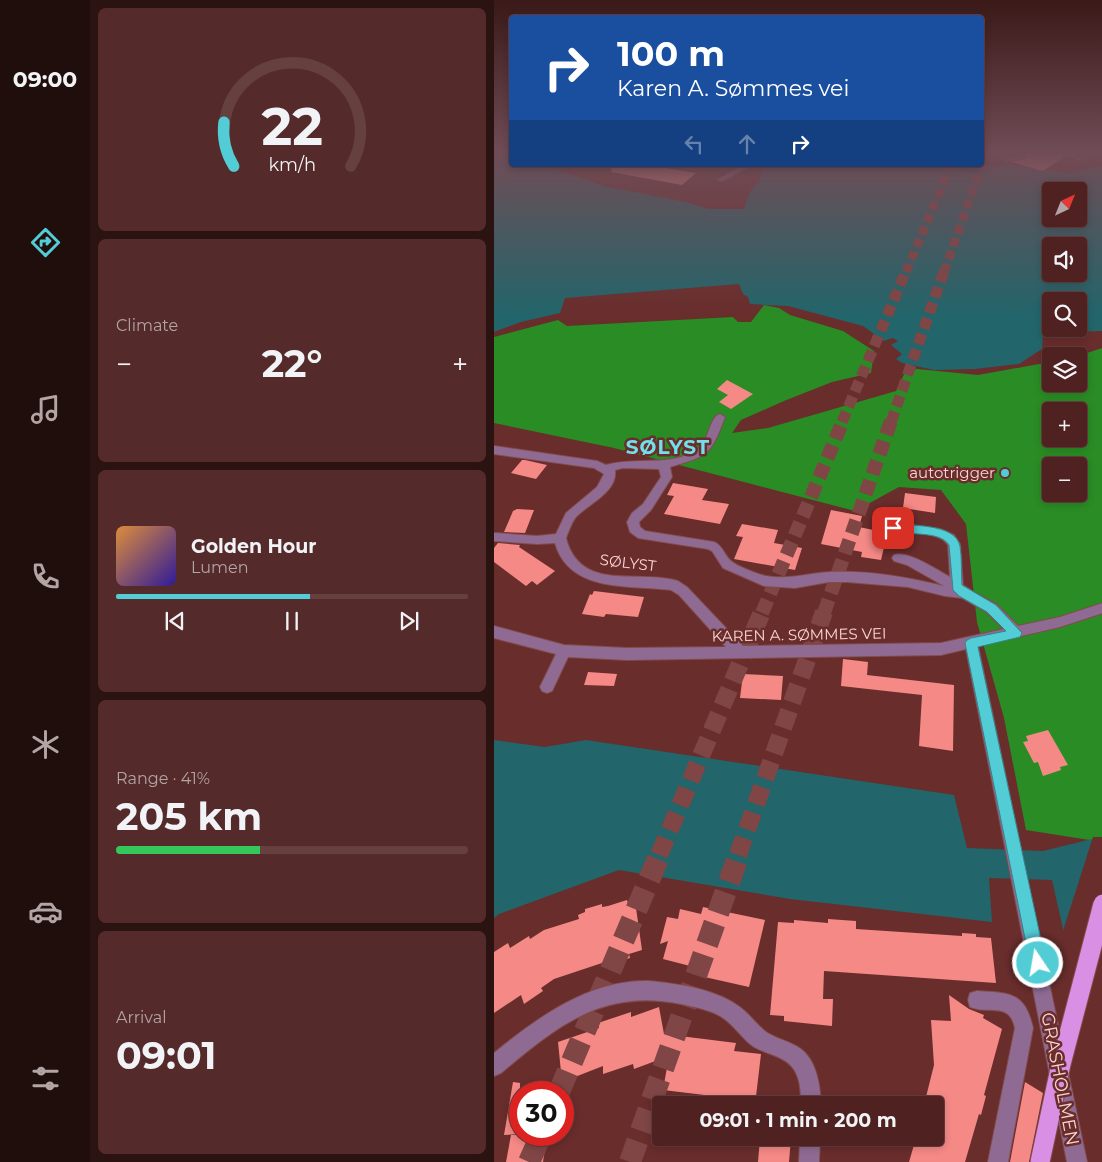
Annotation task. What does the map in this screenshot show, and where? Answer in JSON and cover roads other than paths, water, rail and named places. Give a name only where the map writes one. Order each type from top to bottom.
[{"type":"main road","points":[[1040,1162],[1061,1064],[1102,904]]},
{"type":"street","points":[[607,469],[623,464],[664,464],[703,451],[710,443],[720,418]]},
{"type":"street","points":[[494,450],[597,465],[610,472],[608,482],[573,513],[567,521],[560,538],[537,540],[496,537]]},
{"type":"street","points":[[664,464],[667,477],[647,507],[636,516],[633,522],[635,530],[642,535],[710,545],[716,548],[728,565],[764,581],[795,583],[830,577],[847,577],[908,582],[946,591],[960,590]]},
{"type":"street","points":[[890,535],[893,528],[899,528],[940,532],[950,538],[954,544],[960,590]]},
{"type":"street","name":"SØLYST","points":[[560,538],[569,561],[581,571],[601,579],[667,584],[678,588],[739,651]]},
{"type":"street","points":[[898,558],[912,562],[991,608],[1016,633]]},
{"type":"street","name":"KAREN A. SØMMES VEI","points":[[494,632],[564,651],[627,654],[941,649],[1060,622],[1102,608]]},
{"type":"street","name":"GRASHOLMEN","points":[[971,643],[996,756],[1077,1162]]},
{"type":"street","points":[[547,687],[564,651]]},
{"type":"street","points":[[494,1066],[549,1024],[590,1001],[628,991],[666,992],[716,1004],[742,1020],[758,1037],[791,1052],[802,1064],[808,1075],[810,1096]]},
{"type":"street","points":[[977,1000],[1012,1004],[1018,1007],[1022,1014],[1024,1028],[998,1162]]},
{"type":"street","points":[[809,1162],[810,1146]]},
{"type":"water","points":[[494,207],[744,209],[745,207],[1042,207],[1042,228],[1086,228],[1087,207],[1102,207],[1102,331],[1087,332],[1087,292],[1042,292],[1042,349],[1019,364],[975,369],[934,370],[902,363],[896,359],[902,354],[891,345],[898,341],[893,338],[884,341],[863,326],[788,306],[750,304],[748,297],[743,294],[739,284],[565,298],[560,313],[521,322],[494,332]]},
{"type":"water","points":[[494,740],[545,747],[586,740],[954,795],[967,848],[1043,851],[1092,839],[1102,839],[1070,960],[1052,880],[989,878],[992,922],[790,899],[619,870],[499,914],[494,918]]},
{"type":"tunnel","points":[[906,272],[933,207]]},
{"type":"tunnel","points":[[944,272],[967,207]]},
{"type":"tunnel","points":[[842,422],[906,271]]},
{"type":"tunnel","points":[[891,422],[944,271]]},
{"type":"tunnel","points":[[762,613],[843,421]]},
{"type":"tunnel","points":[[824,613],[891,421]]},
{"type":"tunnel","points":[[659,855],[762,612]]},
{"type":"tunnel","points":[[738,855],[824,612]]},
{"type":"tunnel","points":[[564,1081],[660,854]]},
{"type":"tunnel","points":[[630,1162],[739,854]]},
{"type":"tunnel","points":[[529,1162],[536,1146]]},
{"type":"place","name":"autotrigger","points":[[1005,473]]},
{"type":"district","name":"SØLYST","points":[[668,447]]}]
